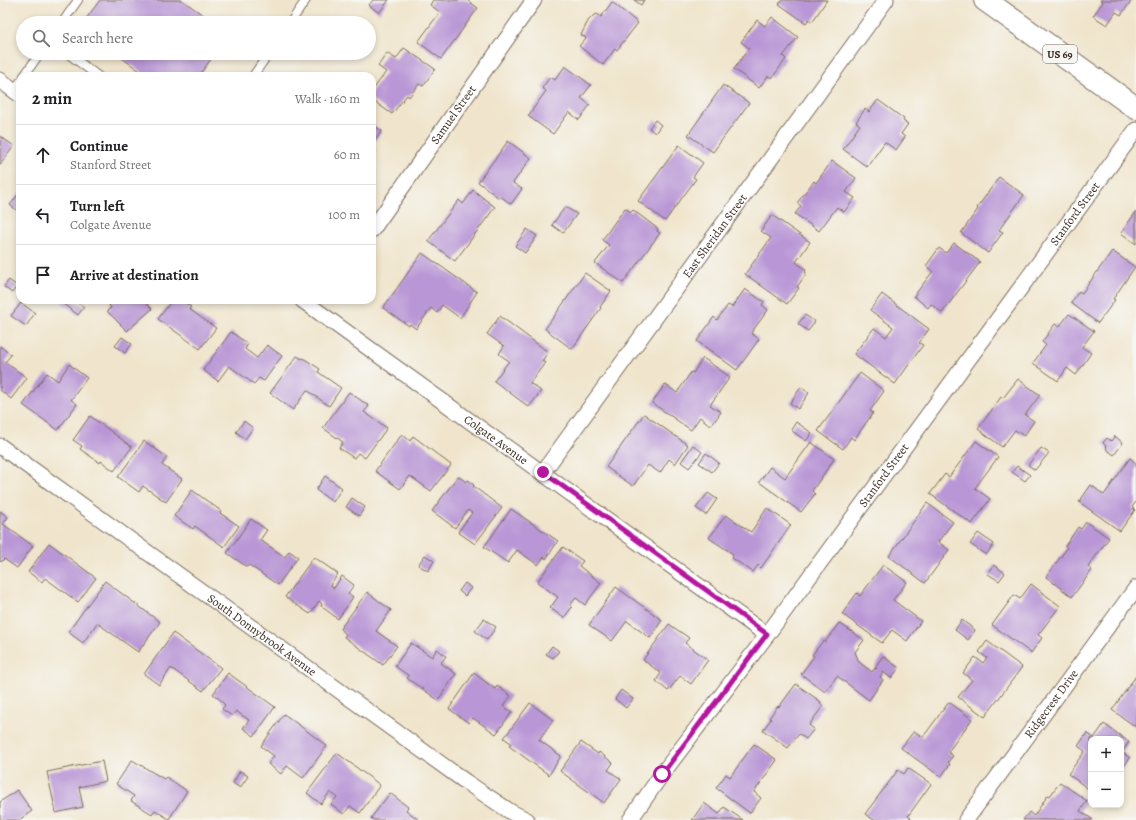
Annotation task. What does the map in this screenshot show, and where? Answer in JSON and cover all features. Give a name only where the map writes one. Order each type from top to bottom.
[{"type":"main road","name":"US 69","points":[[985,0],[1136,108]]},
{"type":"street","name":"Samuel Street","points":[[376,224],[534,0]]},
{"type":"street","name":"East Sheridan Street","points":[[543,472],[886,0]]},
{"type":"street","points":[[0,80],[16,88]]},
{"type":"street","name":"Stanford Street","points":[[630,820],[662,774],[767,634],[1136,130]]},
{"type":"street","name":"Colgate Avenue","points":[[319,305],[543,472],[767,634]]},
{"type":"street","name":"South Donnybrook Avenue","points":[[0,446],[466,782],[511,812],[527,820]]},
{"type":"street","name":"Ridgecrest Drive","points":[[966,820],[1136,588]]},
{"type":"lane","points":[[67,16],[78,0]]},
{"type":"lane","points":[[295,16],[306,0]]},
{"type":"lane","points":[[27,72],[35,60]]},
{"type":"lane","points":[[76,60],[93,72]]},
{"type":"lane","points":[[256,72],[264,60]]},
{"type":"building","points":[[100,0],[182,0],[204,16],[88,16]]},
{"type":"building","points":[[373,0],[389,0],[379,13],[369,5]]},
{"type":"building","points":[[433,0],[467,0],[478,8],[441,59],[418,42],[440,12],[430,5]]},
{"type":"building","points":[[634,0],[644,0],[641,5]]},
{"type":"building","points":[[782,0],[827,0],[812,22],[809,19],[806,23],[779,4]]},
{"type":"building","points":[[1100,0],[1132,0],[1121,15],[1116,12],[1107,25],[1093,16],[1103,2]]},
{"type":"building","points":[[612,2],[638,23],[603,65],[579,46],[586,38],[581,35],[588,21],[597,14],[601,17]]},
{"type":"building","points":[[772,17],[798,37],[783,56],[786,59],[772,78],[768,76],[759,88],[734,69],[749,48],[741,42],[757,20],[765,26]]},
{"type":"building","points":[[404,48],[435,69],[423,86],[419,84],[409,97],[407,95],[392,114],[376,103],[376,86],[386,72],[378,66],[387,53],[396,59]]},
{"type":"building","points":[[125,60],[210,60],[202,72],[141,72]]},
{"type":"building","points":[[565,66],[591,85],[581,98],[590,105],[579,120],[569,112],[553,134],[528,116],[546,91],[542,88],[550,77],[555,80]]},
{"type":"building","points":[[723,85],[749,103],[713,152],[688,135]]},
{"type":"building","points":[[878,100],[904,119],[903,121],[908,124],[901,134],[905,137],[896,150],[885,142],[867,167],[843,149],[860,125],[856,122],[865,109],[869,112]]},
{"type":"building","points":[[655,120],[661,125],[655,133],[649,128]]},
{"type":"building","points":[[376,127],[382,131],[376,139]]},
{"type":"building","points":[[0,136],[14,146],[0,165]]},
{"type":"building","points":[[508,141],[531,158],[513,183],[522,189],[511,204],[500,196],[499,198],[478,182]]},
{"type":"building","points":[[679,145],[703,163],[693,177],[696,179],[665,221],[638,201]]},
{"type":"building","points":[[832,161],[856,178],[846,192],[855,198],[844,212],[837,207],[819,231],[795,214],[801,206],[797,203],[814,181],[816,183]]},
{"type":"building","points":[[999,177],[1024,195],[999,230],[1003,232],[988,253],[961,233]]},
{"type":"building","points":[[473,190],[495,207],[455,261],[428,241],[459,200],[463,204]]},
{"type":"building","points":[[16,197],[16,210],[10,205]]},
{"type":"building","points":[[565,207],[577,214],[563,233],[552,225]]},
{"type":"building","points":[[625,208],[631,212],[633,210],[658,229],[657,231],[660,233],[623,283],[595,263],[609,245],[602,240]]},
{"type":"building","points":[[1136,212],[1136,244],[1121,233]]},
{"type":"building","points":[[772,215],[810,242],[796,262],[805,269],[806,274],[797,287],[799,288],[787,304],[745,274],[771,238],[761,231]]},
{"type":"building","points":[[527,229],[537,236],[525,253],[515,246]]},
{"type":"building","points":[[954,243],[980,262],[942,313],[931,304],[928,308],[914,296],[933,271],[926,266],[939,248],[946,253]]},
{"type":"building","points":[[1112,251],[1135,267],[1113,299],[1115,300],[1098,323],[1071,303],[1079,291],[1082,293]]},
{"type":"building","points":[[422,253],[477,292],[460,318],[442,305],[437,313],[431,308],[416,329],[410,324],[409,326],[383,308]]},
{"type":"building","points":[[585,273],[611,291],[572,349],[545,329]]},
{"type":"building","points":[[9,280],[16,285],[12,293],[4,287]]},
{"type":"building","points":[[745,289],[764,302],[762,305],[768,310],[751,333],[759,339],[737,370],[697,341],[714,317],[717,320],[728,305],[732,307]]},
{"type":"building","points":[[882,294],[929,329],[919,343],[923,345],[895,384],[854,354],[874,328],[886,337],[893,327],[870,310]]},
{"type":"building","points":[[20,304],[35,313],[26,326],[11,316]]},
{"type":"building","points":[[63,304],[80,304],[84,307],[78,315]]},
{"type":"building","points":[[148,304],[152,309],[127,331],[107,311],[111,308],[109,305]]},
{"type":"building","points":[[169,304],[187,304],[191,307],[189,309],[216,328],[200,349],[158,319]]},
{"type":"building","points":[[1069,314],[1094,331],[1082,347],[1091,353],[1076,375],[1067,368],[1058,381],[1033,363],[1046,345],[1042,342],[1055,324],[1059,327]]},
{"type":"building","points":[[805,315],[815,322],[808,331],[798,324]]},
{"type":"building","points":[[500,316],[548,352],[542,361],[545,363],[530,383],[541,391],[529,407],[494,381],[509,361],[499,354],[504,346],[487,334]]},
{"type":"building","points":[[231,332],[248,344],[245,349],[257,358],[267,345],[282,356],[264,381],[259,378],[254,384],[229,366],[218,381],[203,370]]},
{"type":"building","points":[[122,337],[132,344],[125,353],[115,346]]},
{"type":"building","points":[[0,346],[11,355],[5,362],[27,378],[11,399],[0,390]]},
{"type":"building","points":[[297,356],[302,359],[303,358],[320,369],[318,372],[341,388],[329,406],[307,390],[293,410],[270,393]]},
{"type":"building","points":[[703,358],[730,377],[710,405],[721,412],[711,426],[700,417],[691,430],[652,403],[665,384],[677,393],[691,372],[693,373]]},
{"type":"building","points":[[69,364],[87,378],[71,400],[77,404],[58,430],[23,405],[47,373],[58,381]]},
{"type":"building","points":[[860,373],[884,391],[870,411],[873,413],[854,440],[851,437],[843,449],[818,431]]},
{"type":"building","points":[[1018,379],[1040,395],[1025,415],[1034,421],[1024,436],[1015,430],[1002,447],[978,429],[1001,397],[1003,398]]},
{"type":"building","points":[[801,387],[809,393],[798,409],[790,403]]},
{"type":"building","points":[[349,392],[369,406],[364,412],[387,428],[365,458],[358,453],[354,458],[339,448],[343,442],[323,428]]},
{"type":"building","points":[[644,414],[688,445],[675,464],[669,459],[660,473],[648,465],[633,486],[606,467]]},
{"type":"building","points":[[90,416],[132,447],[114,471],[101,461],[100,463],[80,449],[82,446],[73,440]]},
{"type":"building","points":[[244,421],[253,428],[245,439],[236,432]]},
{"type":"building","points":[[796,422],[812,433],[806,441],[791,430]]},
{"type":"building","points":[[402,434],[410,441],[413,436],[451,465],[431,491],[410,476],[400,489],[375,471]]},
{"type":"building","points":[[1115,436],[1123,443],[1114,455],[1106,449],[1107,447],[1103,443],[1107,438],[1111,441]]},
{"type":"building","points":[[144,441],[167,457],[162,465],[182,479],[166,502],[143,486],[139,492],[118,477]]},
{"type":"building","points":[[976,441],[998,457],[975,488],[990,499],[972,524],[930,494],[945,474],[949,477]]},
{"type":"building","points":[[811,442],[834,459],[812,491],[815,494],[801,512],[759,482],[770,467],[785,478]]},
{"type":"building","points":[[693,445],[702,452],[689,468],[681,462]]},
{"type":"building","points":[[1041,448],[1049,453],[1035,470],[1028,465]]},
{"type":"building","points":[[706,453],[719,463],[712,472],[699,463]]},
{"type":"building","points":[[1130,458],[1136,463],[1136,502],[1132,507],[1135,510],[1120,531],[1079,502],[1091,485],[1104,495]]},
{"type":"building","points":[[1017,466],[1030,475],[1025,481],[1012,472]]},
{"type":"building","points":[[325,476],[342,488],[333,502],[316,490]]},
{"type":"building","points":[[458,476],[466,482],[468,480],[474,485],[473,486],[502,508],[475,544],[458,532],[472,513],[468,510],[455,528],[432,511]]},
{"type":"building","points":[[192,490],[221,511],[220,513],[239,526],[224,547],[195,526],[193,529],[174,516]]},
{"type":"building","points":[[708,493],[717,499],[706,515],[696,508]]},
{"type":"building","points":[[352,498],[365,507],[359,516],[346,507]]},
{"type":"building","points":[[927,503],[953,522],[938,542],[949,550],[925,583],[889,556]]},
{"type":"building","points":[[767,508],[791,525],[761,568],[758,565],[753,572],[732,558],[733,554],[709,538],[726,515],[751,532]]},
{"type":"building","points":[[511,509],[558,541],[546,559],[544,557],[538,565],[517,550],[508,563],[484,547]]},
{"type":"building","points":[[0,511],[8,517],[3,524],[33,546],[17,568],[4,559],[1,562],[0,561]]},
{"type":"building","points":[[251,519],[267,530],[260,540],[285,557],[289,551],[298,557],[278,585],[249,565],[247,567],[227,553]]},
{"type":"building","points":[[1086,522],[1109,538],[1088,567],[1092,570],[1072,597],[1046,577],[1067,548],[1065,546],[1078,527],[1081,529]]},
{"type":"building","points":[[978,533],[994,544],[986,555],[970,544]]},
{"type":"building","points":[[49,543],[96,578],[78,602],[45,578],[42,582],[28,572]]},
{"type":"building","points":[[563,547],[583,561],[579,566],[601,583],[585,605],[576,598],[570,605],[572,607],[564,618],[550,608],[558,597],[537,582]]},
{"type":"building","points":[[425,555],[434,561],[428,571],[418,565]]},
{"type":"building","points":[[314,557],[338,574],[330,585],[334,588],[342,576],[354,585],[348,593],[353,597],[338,619],[321,606],[322,604],[319,601],[310,614],[285,597]]},
{"type":"building","points":[[883,565],[907,582],[893,600],[921,621],[907,641],[892,630],[882,643],[842,614],[857,593],[860,596]]},
{"type":"building","points":[[994,565],[1005,573],[999,581],[988,574]]},
{"type":"building","points":[[105,581],[160,622],[138,652],[97,623],[83,643],[68,632]]},
{"type":"building","points":[[465,583],[471,588],[465,596],[459,591]]},
{"type":"building","points":[[1031,584],[1060,606],[1038,635],[1042,638],[1031,653],[992,625],[1014,595],[1020,599]]},
{"type":"building","points":[[616,587],[662,620],[650,638],[627,621],[612,641],[589,625]]},
{"type":"building","points":[[367,592],[391,610],[376,631],[397,646],[383,665],[344,637],[346,634],[340,629]]},
{"type":"building","points":[[484,619],[496,627],[487,640],[475,631]]},
{"type":"building","points":[[962,620],[975,630],[968,640],[955,630]]},
{"type":"building","points":[[839,623],[864,640],[855,652],[859,662],[872,672],[875,668],[877,668],[875,667],[883,656],[899,668],[891,678],[882,671],[883,673],[880,677],[883,680],[869,700],[837,676],[825,692],[801,674],[814,656],[812,655],[823,641],[825,642]]},
{"type":"building","points":[[669,624],[689,638],[685,643],[708,660],[691,684],[680,676],[668,691],[656,681],[661,673],[643,660]]},
{"type":"building","points":[[173,633],[221,668],[203,691],[171,668],[159,685],[144,674]]},
{"type":"building","points":[[987,641],[1022,667],[985,717],[958,697],[972,680],[963,673],[975,657],[983,663],[987,658],[979,652]]},
{"type":"building","points":[[411,643],[432,657],[437,649],[446,656],[441,663],[456,674],[438,700],[407,678],[409,676],[395,666]]},
{"type":"building","points":[[552,646],[559,651],[553,658],[546,654]]},
{"type":"building","points":[[228,673],[275,707],[254,736],[243,728],[249,720],[236,711],[232,716],[222,709],[225,705],[213,694]]},
{"type":"building","points":[[474,673],[495,689],[497,686],[511,696],[503,706],[512,712],[496,734],[473,718],[469,723],[449,709]]},
{"type":"building","points":[[1136,676],[1136,727],[1112,710]]},
{"type":"building","points":[[796,684],[821,702],[820,704],[823,706],[809,725],[814,729],[806,739],[799,734],[788,748],[763,730],[771,719],[769,718]]},
{"type":"building","points":[[621,690],[633,699],[626,708],[615,699]]},
{"type":"building","points":[[949,702],[972,719],[948,752],[953,756],[948,762],[950,764],[941,777],[901,748],[914,731],[923,737]]},
{"type":"building","points":[[530,703],[553,720],[539,740],[561,756],[549,775],[509,746],[511,743],[504,738]]},
{"type":"building","points":[[284,714],[327,746],[303,778],[287,766],[281,774],[268,764],[274,756],[261,746]]},
{"type":"building","points":[[1104,724],[1121,736],[1095,736]]},
{"type":"building","points":[[1087,733],[1091,736],[1088,736],[1088,789],[1068,774],[1085,751],[1078,746]]},
{"type":"building","points":[[1124,738],[1129,742],[1124,749]]},
{"type":"building","points":[[581,742],[598,754],[599,752],[613,763],[608,770],[621,779],[604,803],[560,771]]},
{"type":"building","points":[[754,744],[777,760],[754,792],[761,798],[750,813],[716,788],[726,774],[730,777]]},
{"type":"building","points":[[337,753],[380,785],[360,813],[350,806],[344,814],[331,804],[337,797],[330,792],[321,804],[307,793]]},
{"type":"building","points":[[1124,754],[1130,758],[1124,766]]},
{"type":"building","points":[[132,760],[164,779],[166,777],[187,791],[169,819],[155,810],[152,814],[131,801],[134,796],[116,784]]},
{"type":"building","points":[[102,761],[106,781],[79,787],[83,807],[56,813],[47,772]]},
{"type":"building","points":[[908,768],[931,784],[908,816],[911,818],[909,820],[874,820],[865,814],[898,770],[904,774]]},
{"type":"building","points":[[240,771],[248,776],[240,788],[233,783]]},
{"type":"building","points":[[1060,782],[1087,801],[1080,811],[1092,820],[1023,820],[1029,812],[1034,816],[1048,795],[1050,796]]},
{"type":"building","points":[[17,790],[32,811],[19,820],[0,820],[0,802]]},
{"type":"building","points":[[390,793],[408,807],[406,810],[419,820],[374,820],[371,818]]},
{"type":"building","points":[[704,803],[719,814],[724,807],[743,820],[692,820]]},
{"type":"route","points":[[543,472],[767,634],[662,774]]}]
